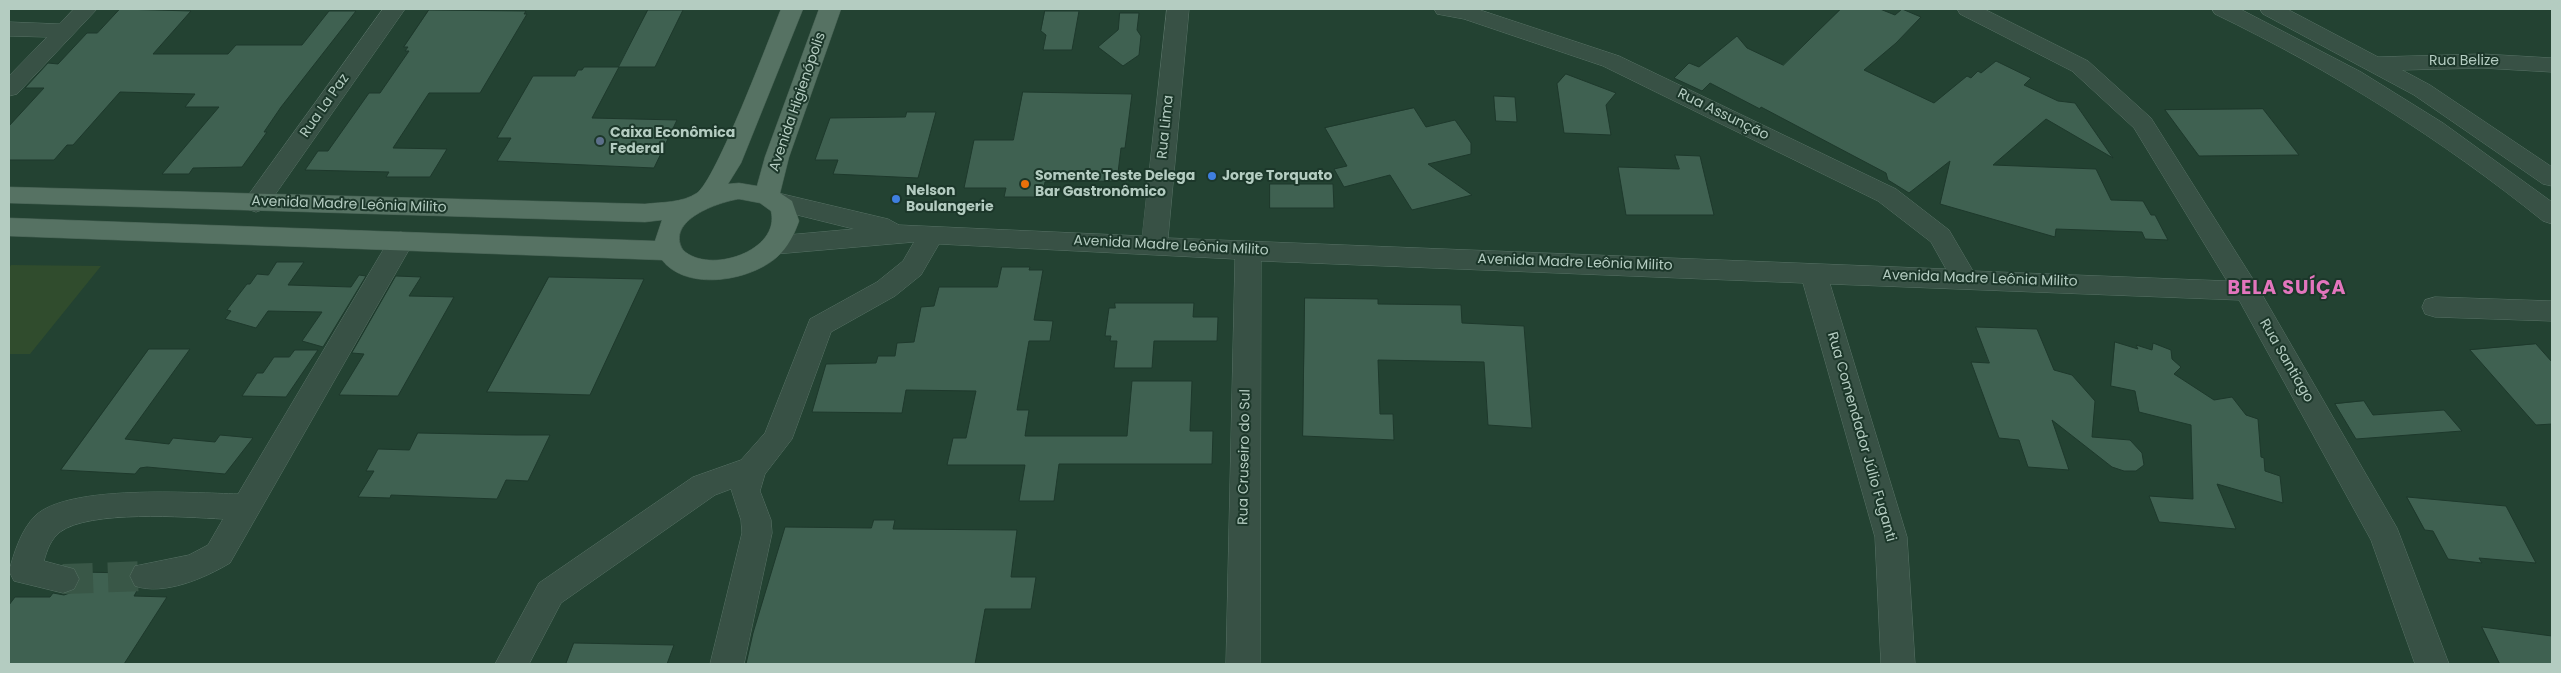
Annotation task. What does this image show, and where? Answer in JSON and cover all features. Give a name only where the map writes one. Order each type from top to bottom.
[{"type":"main road","points":[[698,203],[739,191],[772,199],[784,211],[787,221],[784,232],[776,245],[762,256],[726,270],[707,271],[677,261],[669,251],[667,240],[670,229],[677,218],[698,203],[729,163],[792,9]]},
{"type":"main road","name":"Avenida Higienópolis","points":[[772,199],[777,156],[830,9]]},
{"type":"main road","name":"Avenida Madre Leônia Milito","points":[[9,195],[645,213],[698,203]]},
{"type":"main road","points":[[9,228],[669,251]]},
{"type":"street","points":[[9,89],[86,9]]},
{"type":"street","name":"Rua La Paz","points":[[256,203],[394,9]]},
{"type":"street","name":"Rua Lima","points":[[1154,245],[1178,9]]},
{"type":"street","name":"Rua Assunção","points":[[1445,9],[1468,13],[1611,61],[1887,196],[1940,236],[1965,278]]},
{"type":"street","name":"Rua Santiago","points":[[1968,9],[2080,66],[2143,123],[2247,292],[2386,537],[2432,664]]},
{"type":"street","points":[[2223,9],[2321,57],[2372,88],[2511,180],[2552,215]]},
{"type":"street","points":[[2272,9],[2422,90],[2550,175]]},
{"type":"street","points":[[9,29],[64,31]]},
{"type":"street","name":"Rua Belize","points":[[2375,64],[2482,61],[2552,65]]},
{"type":"street","points":[[2511,180],[2550,175]]},
{"type":"street","name":"Avenida Madre Leônia Milito","points":[[772,199],[848,217],[904,233]]},
{"type":"street","name":"Avenida Madre Leônia Milito","points":[[776,245],[904,233],[1248,250],[1965,278],[2247,292]]},
{"type":"street","points":[[727,664],[757,533],[756,520],[745,491],[752,469],[777,439],[820,326],[886,289],[912,268],[932,234]]},
{"type":"street","points":[[146,576],[195,568],[219,554],[401,241]]},
{"type":"street","name":"Rua Cruseiro do Sul","points":[[1243,664],[1248,250]]},
{"type":"street","name":"Rua Comendador Júlio Fuganti","points":[[1813,272],[1891,537],[1898,664]]},
{"type":"street","points":[[2435,307],[2552,311]]},
{"type":"street","points":[[512,664],[550,593],[704,486],[752,469]]},
{"type":"street","points":[[62,579],[25,571],[32,548],[50,522],[70,513],[133,505],[246,508]]},
{"type":"green space","points":[[11,265],[101,266],[30,354],[9,354],[9,268]]},
{"type":"building","points":[[120,9],[191,11],[153,54],[228,54],[236,45],[302,45],[329,11],[356,11],[281,107],[264,132],[267,132],[242,167],[193,168],[189,174],[162,174],[219,107],[185,107],[195,94],[120,92],[73,145],[67,145],[54,160],[9,160],[9,126],[44,88],[25,88],[48,63],[58,64],[87,33],[97,33]]},
{"type":"building","points":[[1841,9],[1880,9],[1895,15],[1902,9],[1921,17],[1896,43],[1864,70],[1934,103],[1967,76],[1971,78],[1978,71],[1981,73],[1996,61],[2031,78],[2024,85],[2058,101],[2075,103],[2113,158],[2046,119],[1993,165],[2096,169],[2111,200],[2143,201],[2151,215],[2155,215],[2168,240],[2145,239],[2142,232],[2056,229],[2055,237],[1940,204],[1950,161],[1909,193],[1888,180],[1886,173],[1761,107],[1760,109],[1710,83],[1702,91],[1674,78],[1689,63],[1699,67],[1737,36],[1747,48],[1783,65]]},
{"type":"building","points":[[429,10],[526,11],[524,14],[527,14],[480,93],[429,93],[393,148],[447,149],[430,177],[386,177],[389,172],[305,170],[318,151],[328,151],[369,93],[380,93],[409,51],[405,51],[408,47],[404,47]]},
{"type":"building","points":[[648,10],[683,10],[655,67],[619,67],[592,118],[677,120],[654,168],[497,161],[511,138],[497,138],[533,76],[575,76],[578,70],[582,70],[584,67],[618,67]]},
{"type":"building","points":[[1045,11],[1079,11],[1072,50],[1043,50],[1046,35],[1041,31]]},
{"type":"building","points":[[1120,13],[1139,13],[1137,30],[1141,36],[1139,55],[1123,66],[1098,47],[1118,30]]},
{"type":"building","points":[[1566,74],[1616,93],[1606,105],[1611,135],[1564,133],[1557,84]]},
{"type":"building","points":[[1023,92],[1132,94],[1125,148],[1121,148],[1117,181],[1045,182],[1042,197],[1004,197],[1006,188],[964,188],[974,140],[1013,140]]},
{"type":"building","points":[[1494,96],[1515,97],[1517,122],[1496,121]]},
{"type":"building","points":[[1414,108],[1426,127],[1455,120],[1471,143],[1471,154],[1428,164],[1472,195],[1412,210],[1390,175],[1344,187],[1334,169],[1347,166],[1325,128]]},
{"type":"building","points":[[2263,109],[2299,155],[2199,156],[2165,110]]},
{"type":"building","points":[[907,112],[936,112],[918,178],[833,174],[838,160],[815,160],[830,118],[905,117]]},
{"type":"building","points":[[1675,155],[1700,156],[1714,215],[1626,215],[1618,167],[1679,169]]},
{"type":"building","points":[[1270,184],[1333,184],[1334,208],[1270,208]]},
{"type":"building","points":[[277,262],[304,262],[288,285],[351,287],[359,275],[366,276],[323,347],[302,341],[322,312],[268,311],[256,328],[225,319],[231,311],[227,310],[247,284],[250,284],[257,274],[268,275]]},
{"type":"building","points":[[1002,267],[1030,267],[1029,270],[1043,270],[1034,320],[1053,321],[1050,341],[1029,341],[1017,410],[1029,410],[1025,436],[1127,436],[1132,381],[1192,381],[1190,431],[1213,431],[1212,464],[1059,464],[1054,501],[1019,501],[1025,465],[947,465],[953,438],[966,438],[976,391],[906,390],[902,413],[812,412],[826,364],[876,363],[878,356],[895,356],[897,343],[914,342],[921,307],[934,306],[939,287],[997,287]]},
{"type":"building","points":[[396,276],[421,277],[409,296],[454,297],[398,396],[339,395],[364,354],[352,353]]},
{"type":"building","points":[[549,277],[644,279],[590,395],[487,392]]},
{"type":"building","points":[[1305,298],[1378,299],[1378,304],[1461,305],[1462,323],[1524,326],[1532,428],[1488,425],[1484,362],[1378,360],[1380,414],[1393,414],[1394,440],[1303,436]]},
{"type":"building","points":[[1115,303],[1194,303],[1193,317],[1218,317],[1217,341],[1154,341],[1152,368],[1114,368],[1117,341],[1110,341],[1111,336],[1105,336],[1109,308],[1115,308]]},
{"type":"building","points":[[1976,327],[2037,329],[2054,370],[2072,375],[2095,401],[2092,437],[2130,440],[2142,453],[2144,465],[2136,471],[2124,471],[2112,467],[2052,420],[2069,470],[2028,467],[2019,440],[1999,438],[1971,362],[1989,363]]},
{"type":"building","points":[[2115,342],[2138,349],[2136,345],[2152,350],[2153,343],[2171,350],[2172,359],[2181,367],[2174,374],[2214,400],[2232,397],[2246,415],[2258,419],[2261,457],[2264,458],[2265,471],[2280,476],[2283,503],[2217,484],[2236,529],[2159,522],[2149,496],[2193,499],[2191,425],[2139,412],[2135,391],[2111,386]]},
{"type":"building","points":[[2536,344],[2552,362],[2552,424],[2536,425],[2470,350]]},
{"type":"building","points":[[149,349],[190,349],[125,439],[169,444],[173,438],[215,442],[220,435],[253,438],[225,474],[147,467],[140,468],[135,474],[61,470]]},
{"type":"building","points":[[295,350],[318,350],[286,397],[242,396],[257,373],[263,373],[274,357],[289,357]]},
{"type":"building","points":[[2364,401],[2373,415],[2444,410],[2462,431],[2356,439],[2335,404]]},
{"type":"building","points":[[418,433],[550,435],[528,481],[506,480],[497,499],[391,495],[390,498],[358,497],[374,471],[366,471],[378,449],[409,450]]},
{"type":"building","points":[[2407,497],[2506,506],[2536,563],[2479,558],[2482,563],[2448,559],[2433,531],[2425,530]]},
{"type":"building","points":[[874,520],[895,520],[893,529],[1017,530],[1011,577],[1036,577],[1031,609],[985,609],[975,664],[746,664],[753,633],[785,527],[871,528]]},
{"type":"building","points":[[78,572],[130,573],[128,577],[133,587],[138,589],[134,596],[167,597],[124,664],[9,664],[9,605],[15,597],[50,597],[53,593],[64,595],[75,591],[81,580]]},
{"type":"building","points":[[2482,627],[2552,636],[2552,664],[2500,664]]},
{"type":"building","points":[[574,643],[674,645],[667,664],[566,664]]},
{"type":"tunnel","points":[[63,579],[146,576]]},
{"type":"place","name":"Caixa Econômica Federal","points":[[600,141]]},
{"type":"place","name":"Jorge Torquato","points":[[1212,176]]},
{"type":"place","name":"Somente Teste Delega Bar Gastronômico","points":[[1025,184]]},
{"type":"place","name":"Nelson Boulangerie","points":[[896,199]]},
{"type":"district","name":"BELA SUÍÇA","points":[[2287,289]]}]
